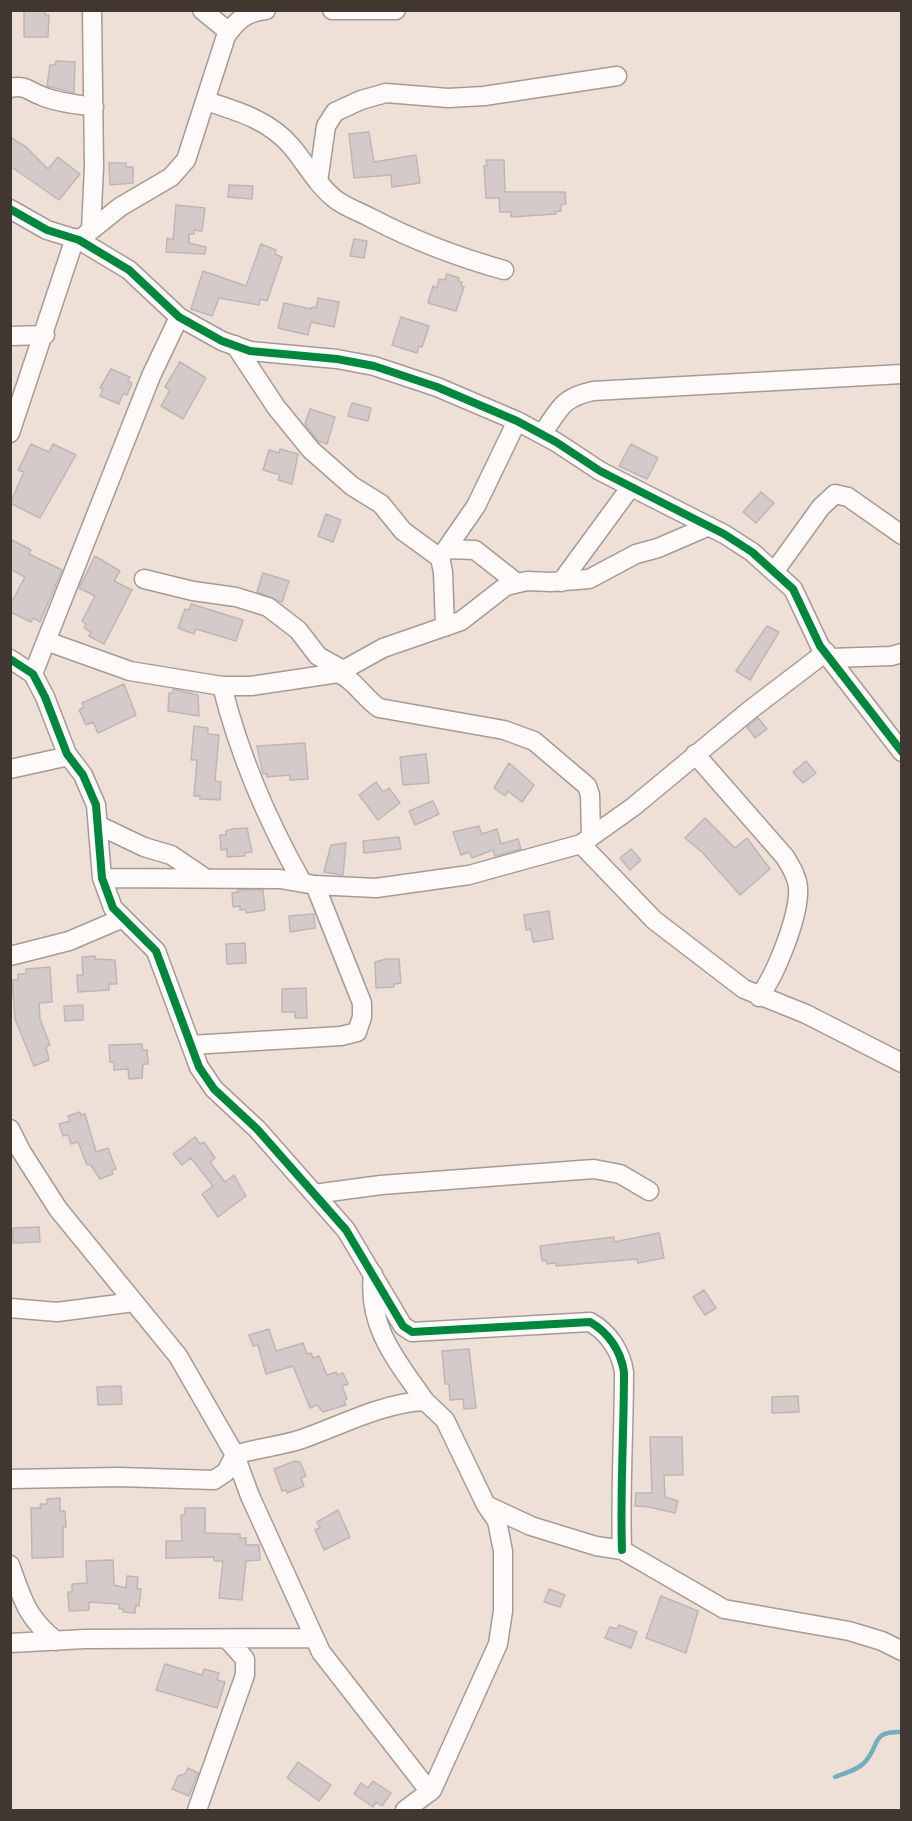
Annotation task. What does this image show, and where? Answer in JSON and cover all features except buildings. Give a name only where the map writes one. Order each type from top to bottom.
[{"type":"street","points":[[10,433],[82,236],[94,107],[92,10]]},
{"type":"street","points":[[202,10],[229,32]]},
{"type":"street","points":[[82,236],[120,207],[171,177],[186,160],[229,32],[237,21],[252,12],[266,10]]},
{"type":"street","points":[[332,10],[396,10]]},
{"type":"street","points":[[318,182],[326,126],[335,112],[361,100],[386,93],[448,98],[484,96],[617,76]]},
{"type":"street","points":[[10,88],[18,86],[29,88],[41,96],[94,107]]},
{"type":"street","points":[[206,101],[242,112],[270,127],[291,146],[318,182],[336,200],[405,236],[448,255],[504,270]]},
{"type":"street","points":[[10,209],[47,230],[82,236],[129,270],[179,317],[236,345],[250,351],[337,359],[374,366],[437,387],[542,434],[630,488],[709,526],[752,552],[793,589],[828,655],[882,730],[902,752]]},
{"type":"street","points":[[33,674],[151,376],[179,317]]},
{"type":"street","points":[[10,336],[45,334]]},
{"type":"street","points":[[236,345],[276,407],[311,450],[352,486],[381,504],[403,531],[443,554],[475,550],[517,583]]},
{"type":"street","points":[[542,434],[564,403],[574,396],[593,391],[902,374]]},
{"type":"street","points":[[445,627],[443,554],[476,506],[517,421]]},
{"type":"street","points":[[561,582],[630,488]]},
{"type":"street","points":[[774,572],[829,498],[835,494],[848,496],[902,535]]},
{"type":"street","points":[[863,507],[902,520]]},
{"type":"street","points":[[46,641],[130,671],[222,686],[251,686],[340,672],[382,648],[461,621],[506,586],[517,583],[590,579],[636,554],[658,548],[709,526]]},
{"type":"street","points":[[144,579],[193,591],[236,597],[268,607],[298,630],[318,656],[347,677],[366,699],[380,708],[504,730],[534,741],[587,786],[590,795],[586,840],[654,920],[744,989],[759,997],[806,1014],[902,1063]]},
{"type":"street","points":[[102,878],[205,878],[376,888],[469,875],[586,840],[633,807],[694,754],[828,655],[891,656],[902,653]]},
{"type":"street","points":[[10,659],[33,674],[69,756],[87,785],[96,805],[102,878],[113,908],[156,951],[199,1066],[214,1089],[257,1129],[346,1230],[403,1326],[412,1332],[590,1322],[602,1328],[622,1357],[624,1372],[624,1465],[620,1522],[622,1550]]},
{"type":"street","points":[[191,1045],[341,1036],[357,1032],[362,1017],[362,1003],[308,884],[258,793],[232,724],[222,686]]},
{"type":"street","points":[[694,754],[785,857],[795,876],[798,898],[794,914],[775,974],[759,997]]},
{"type":"street","points":[[10,769],[69,756]]},
{"type":"street","points":[[98,825],[144,847],[171,855],[205,878]]},
{"type":"street","points":[[10,956],[69,941],[98,931],[123,918]]},
{"type":"street","points":[[10,1129],[21,1151],[58,1209],[178,1356],[235,1455],[250,1496],[313,1638],[356,1699],[380,1725],[429,1792]]},
{"type":"street","points":[[314,1194],[381,1185],[594,1169],[620,1174],[649,1191]]},
{"type":"street","points":[[373,1274],[371,1296],[378,1326],[397,1362],[425,1401],[445,1420],[486,1505],[497,1521],[503,1551],[503,1611],[498,1644],[460,1732],[429,1792],[405,1810]]},
{"type":"street","points":[[10,1308],[57,1312],[134,1302]]},
{"type":"street","points":[[10,1479],[119,1477],[214,1480],[226,1472],[235,1455],[260,1447],[301,1439],[407,1402],[425,1401]]},
{"type":"street","points":[[486,1505],[531,1526],[596,1546],[622,1550],[724,1609],[849,1631],[882,1641],[902,1651]]},
{"type":"street","points":[[10,1565],[24,1602],[36,1625],[56,1641]]},
{"type":"street","points":[[10,1643],[313,1638]]},
{"type":"street","points":[[197,1810],[244,1675],[245,1659],[226,1639]]},
{"type":"waterway","points":[[835,1777],[862,1765],[870,1756],[880,1736],[902,1732]]},
{"type":"cycle path","points":[[10,209],[47,230],[79,240],[129,270],[179,317],[222,341],[250,351],[337,359],[374,366],[437,387],[517,421],[556,442],[600,471],[724,534],[752,552],[793,589],[820,646],[902,752]]},
{"type":"cycle path","points":[[10,659],[33,674],[45,697],[67,754],[83,775],[96,805],[102,878],[113,908],[156,951],[199,1067],[214,1089],[257,1129],[346,1230],[403,1326],[412,1332],[590,1322],[613,1343],[624,1372],[622,1550]]}]
